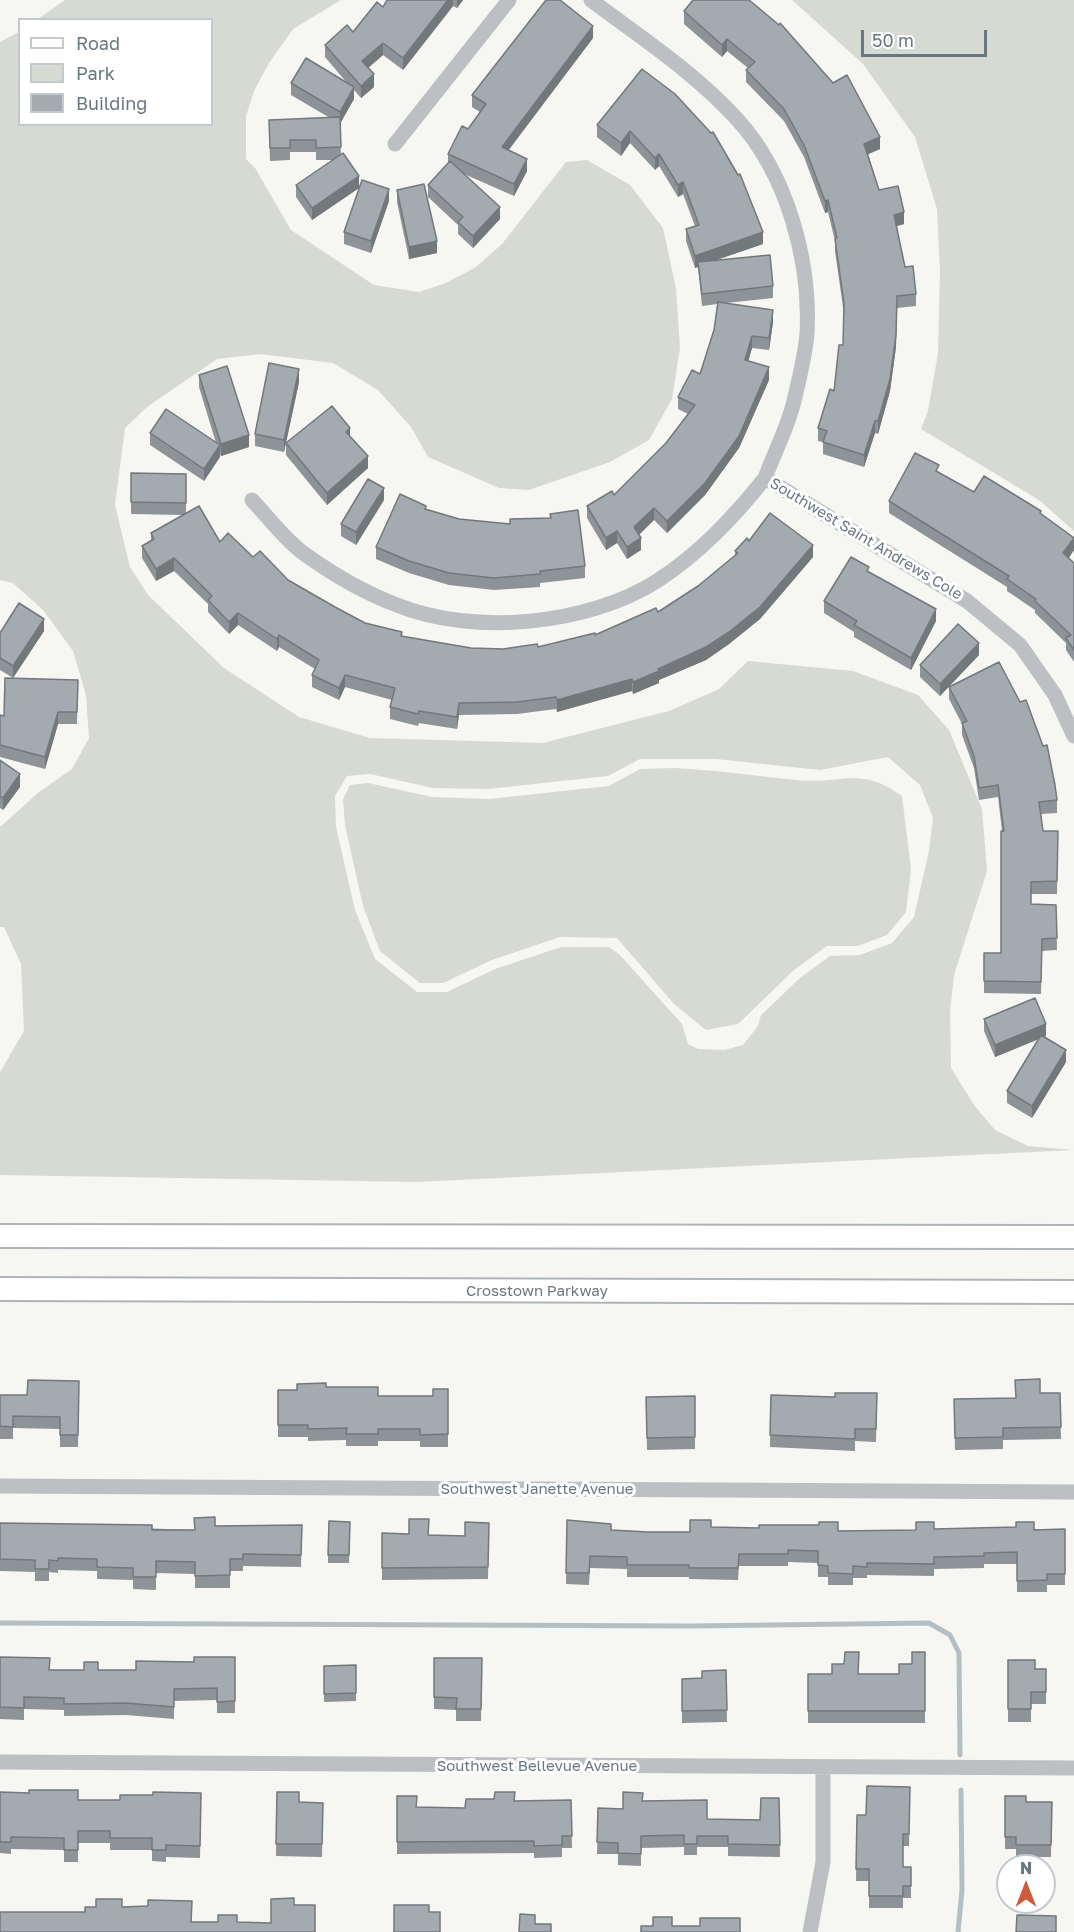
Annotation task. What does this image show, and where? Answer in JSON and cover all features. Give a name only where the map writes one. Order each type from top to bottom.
[{"type":"main road","points":[[0,1236],[1074,1237]]},
{"type":"main road","name":"Crosstown Parkway","points":[[0,1288],[1074,1293]]},
{"type":"street","points":[[395,144],[509,0]]},
{"type":"street","name":"Southwest Saint Andrews Cole","points":[[591,0],[695,79],[737,119],[769,166],[788,205],[803,261],[807,334],[794,404],[765,478],[967,601],[1003,630],[1020,645],[1055,695],[1074,736]]},
{"type":"street","points":[[252,500],[303,554],[346,581],[399,606],[442,617],[508,623],[552,619],[609,605],[656,582],[694,554],[732,519],[765,478]]},
{"type":"street","name":"Southwest Janette Avenue","points":[[0,1486],[1074,1492]]},
{"type":"street","name":"Southwest Bellevue Avenue","points":[[0,1762],[1074,1768]]},
{"type":"street","points":[[810,1932],[823,1863],[823,1768]]},
{"type":"green space","points":[[65,0],[341,0],[293,29],[269,63],[254,91],[246,116],[246,159],[255,168],[291,230],[374,285],[419,292],[446,283],[476,267],[502,244],[566,162],[587,160],[630,185],[663,228],[676,288],[680,348],[672,399],[649,440],[610,462],[529,490],[499,488],[428,457],[411,427],[378,390],[333,363],[260,354],[217,359],[147,407],[125,428],[115,505],[130,567],[148,595],[224,668],[299,717],[370,738],[543,743],[669,711],[719,689],[748,661],[853,671],[918,695],[949,730],[982,809],[987,871],[954,975],[950,1012],[951,1068],[974,1105],[995,1130],[1028,1146],[1074,1150],[417,1182],[0,1175],[0,1072],[24,1031],[21,964],[4,927],[0,927],[0,827],[39,792],[72,769],[89,738],[86,695],[73,651],[43,610],[13,583],[0,580],[0,42],[18,33],[18,126],[213,126],[213,18],[39,18]],"holes":[[[888,757],[920,785],[933,818],[929,851],[914,917],[892,943],[860,955],[830,956],[800,978],[761,1015],[758,1026],[743,1045],[724,1050],[698,1049],[688,1044],[682,1024],[619,954],[609,947],[561,947],[495,969],[447,992],[417,992],[375,959],[355,910],[336,827],[335,796],[347,776],[370,774],[433,788],[488,789],[608,776],[640,759],[716,759],[820,770]]]},
{"type":"green space","points":[[792,0],[1074,0],[1074,531],[1039,500],[921,429],[928,411],[938,353],[940,271],[937,209],[915,137],[863,64]]},
{"type":"green space","points":[[674,768],[813,781],[862,779],[874,781],[902,796],[911,869],[906,912],[887,935],[858,946],[827,946],[794,970],[738,1024],[706,1030],[674,1004],[617,938],[560,937],[492,960],[443,983],[420,983],[380,951],[363,906],[345,825],[343,799],[350,785],[368,783],[432,797],[489,799],[609,786],[640,769]]},
{"type":"building","points":[[387,0],[448,0],[403,58],[383,43],[362,61],[374,74],[361,86],[325,45],[347,25],[353,32],[377,2],[383,7]]},
{"type":"building","points":[[546,0],[560,0],[593,26],[502,147],[527,159],[514,184],[448,154],[462,126],[468,129],[486,104],[472,95]]},
{"type":"building","points":[[693,0],[749,0],[779,25],[780,23],[833,83],[847,75],[880,137],[864,144],[879,190],[898,186],[904,212],[894,215],[905,267],[913,266],[916,294],[897,296],[896,335],[890,379],[878,421],[875,421],[864,455],[823,442],[827,431],[818,428],[830,389],[834,391],[839,345],[843,345],[844,303],[835,239],[837,238],[828,200],[825,201],[804,145],[784,109],[746,70],[755,62],[727,39],[722,45],[684,11]]},
{"type":"building","points":[[306,58],[354,87],[340,112],[291,83]]},
{"type":"building","points":[[642,69],[675,94],[711,133],[713,132],[738,175],[740,174],[763,232],[695,256],[686,229],[699,225],[683,182],[678,185],[659,154],[655,158],[630,131],[621,143],[597,125]]},
{"type":"building","points":[[340,117],[341,147],[316,148],[316,140],[290,140],[290,148],[270,148],[269,120]]},
{"type":"building","points":[[343,153],[359,176],[312,208],[296,185]]},
{"type":"building","points":[[450,161],[500,207],[473,236],[458,222],[463,217],[428,185]]},
{"type":"building","points":[[362,180],[389,189],[371,241],[344,232]]},
{"type":"building","points":[[424,184],[437,241],[409,247],[397,190]]},
{"type":"building","points":[[770,255],[773,286],[702,294],[698,262]]},
{"type":"building","points":[[718,302],[773,310],[769,338],[752,336],[745,360],[769,367],[739,436],[705,483],[667,521],[654,508],[634,527],[641,538],[627,547],[617,531],[606,538],[587,506],[612,491],[614,495],[666,443],[695,405],[678,397],[692,370],[700,374],[714,330]]},
{"type":"building","points":[[269,363],[299,369],[284,440],[255,434]]},
{"type":"building","points":[[227,366],[249,435],[221,444],[199,375]]},
{"type":"building","points":[[332,406],[350,428],[346,432],[368,456],[327,493],[286,443]]},
{"type":"building","points":[[166,409],[220,445],[204,469],[150,433]]},
{"type":"building","points":[[915,453],[939,465],[936,471],[974,492],[984,476],[1041,511],[1040,513],[1074,538],[1063,553],[1074,563],[1074,650],[1066,638],[1071,635],[1035,601],[1036,599],[1007,579],[1009,576],[889,501]]},
{"type":"building","points":[[131,473],[186,474],[186,503],[131,502]]},
{"type":"building","points":[[368,479],[384,488],[356,532],[341,524]]},
{"type":"building","points":[[400,494],[426,506],[425,509],[459,519],[510,524],[510,519],[551,518],[550,514],[578,510],[585,566],[540,571],[540,574],[494,578],[449,573],[409,561],[376,547]]},
{"type":"building","points":[[199,506],[220,542],[228,533],[253,557],[260,551],[288,580],[365,623],[402,632],[401,636],[471,648],[503,649],[537,644],[538,647],[595,633],[595,635],[656,608],[658,612],[698,586],[738,553],[735,551],[747,538],[749,541],[770,513],[813,545],[760,607],[706,647],[658,669],[659,671],[633,682],[632,679],[557,700],[556,697],[517,702],[459,703],[457,717],[419,711],[418,714],[390,707],[395,688],[345,675],[339,688],[312,675],[319,660],[279,635],[277,639],[238,613],[229,622],[208,600],[212,596],[174,558],[156,569],[142,546],[154,539],[151,533]]},
{"type":"building","points":[[851,557],[869,567],[867,571],[936,609],[911,658],[854,625],[857,621],[824,601]]},
{"type":"building","points":[[19,603],[44,619],[13,666],[0,658],[0,633]]},
{"type":"building","points":[[958,624],[979,643],[940,684],[920,665]]},
{"type":"building","points":[[999,662],[1020,702],[1026,700],[1043,746],[1047,745],[1057,800],[1039,802],[1043,831],[1058,831],[1057,881],[1031,882],[1031,904],[1056,905],[1057,938],[1042,939],[1041,982],[984,981],[984,953],[1001,953],[1001,831],[1004,831],[998,785],[979,788],[974,756],[962,723],[967,721],[949,687]]},
{"type":"building","points":[[5,678],[78,680],[77,712],[58,712],[45,757],[0,745],[0,715],[4,716]]},
{"type":"building","points":[[0,760],[20,774],[3,798],[0,796]]},
{"type":"building","points":[[1035,998],[1046,1024],[995,1045],[984,1019]]},
{"type":"building","points":[[1041,1035],[1066,1050],[1032,1106],[1007,1091]]},
{"type":"building","points":[[1040,1379],[1040,1393],[1060,1393],[1061,1427],[1003,1428],[1003,1437],[955,1438],[954,1399],[1016,1398],[1015,1380]]},
{"type":"building","points":[[28,1380],[79,1381],[78,1435],[60,1435],[60,1417],[13,1416],[13,1427],[0,1426],[0,1395],[27,1395]]},
{"type":"building","points":[[326,1383],[326,1387],[378,1387],[378,1396],[433,1396],[433,1389],[448,1389],[448,1434],[420,1435],[420,1429],[378,1429],[378,1434],[346,1434],[347,1428],[308,1429],[308,1425],[278,1425],[278,1390],[297,1390],[297,1384]]},
{"type":"building","points":[[835,1393],[877,1393],[876,1429],[855,1429],[855,1439],[770,1435],[771,1395],[835,1397]]},
{"type":"building","points":[[695,1396],[695,1437],[647,1438],[646,1397]]},
{"type":"building","points":[[215,1517],[215,1526],[302,1525],[301,1555],[243,1554],[243,1559],[230,1559],[230,1575],[195,1576],[195,1562],[156,1561],[156,1577],[133,1577],[133,1568],[97,1567],[97,1559],[58,1558],[58,1561],[49,1560],[49,1569],[35,1569],[35,1560],[0,1559],[0,1523],[152,1525],[152,1530],[195,1530],[194,1518]]},
{"type":"building","points":[[409,1519],[429,1519],[428,1535],[465,1536],[465,1522],[489,1523],[488,1567],[382,1568],[382,1533],[409,1534]]},
{"type":"building","points":[[567,1520],[611,1524],[611,1530],[648,1532],[690,1532],[690,1520],[711,1520],[711,1527],[759,1528],[759,1525],[819,1525],[819,1522],[838,1522],[838,1531],[916,1530],[916,1522],[934,1522],[934,1529],[1016,1527],[1016,1522],[1034,1522],[1034,1530],[1065,1529],[1065,1574],[1047,1574],[1047,1580],[1017,1581],[1017,1552],[984,1553],[984,1556],[934,1557],[934,1564],[867,1563],[867,1567],[853,1566],[853,1574],[828,1573],[828,1566],[818,1565],[818,1551],[788,1550],[788,1554],[739,1554],[738,1568],[627,1565],[627,1557],[590,1556],[589,1573],[566,1573]]},
{"type":"building","points":[[329,1521],[350,1522],[349,1555],[328,1555]]},
{"type":"building","points":[[845,1652],[859,1652],[858,1674],[899,1674],[899,1664],[912,1664],[912,1652],[925,1652],[925,1711],[808,1711],[808,1674],[832,1674],[832,1664],[844,1664]]},
{"type":"building","points":[[0,1657],[50,1658],[49,1670],[84,1670],[84,1662],[98,1662],[98,1670],[136,1670],[136,1661],[194,1662],[194,1657],[235,1657],[235,1701],[217,1702],[217,1688],[174,1689],[174,1707],[126,1703],[64,1704],[64,1698],[24,1697],[24,1708],[0,1707]]},
{"type":"building","points":[[434,1658],[482,1658],[481,1709],[456,1709],[457,1698],[434,1697]]},
{"type":"building","points":[[1008,1660],[1035,1660],[1035,1669],[1046,1669],[1046,1692],[1031,1692],[1031,1709],[1008,1709]]},
{"type":"building","points":[[356,1665],[356,1693],[324,1694],[324,1666]]},
{"type":"building","points":[[726,1670],[727,1710],[682,1711],[682,1679],[702,1678],[702,1671]]},
{"type":"building","points":[[867,1786],[910,1787],[909,1834],[903,1834],[903,1867],[911,1867],[911,1886],[903,1886],[903,1896],[869,1896],[869,1869],[856,1869],[857,1815],[866,1815]]},
{"type":"building","points":[[29,1790],[78,1790],[78,1800],[120,1800],[120,1795],[153,1795],[153,1792],[201,1793],[200,1846],[166,1845],[166,1850],[152,1850],[152,1838],[110,1838],[110,1831],[78,1831],[78,1850],[64,1850],[64,1838],[11,1837],[11,1842],[0,1842],[0,1792],[29,1793]]},
{"type":"building","points":[[277,1792],[299,1792],[299,1802],[323,1803],[322,1844],[276,1844]]},
{"type":"building","points":[[495,1792],[515,1792],[514,1801],[571,1800],[572,1836],[562,1836],[562,1845],[534,1846],[534,1841],[397,1842],[397,1796],[417,1796],[416,1807],[465,1808],[466,1799],[494,1799]]},
{"type":"building","points":[[623,1792],[643,1793],[642,1801],[707,1800],[707,1819],[760,1820],[761,1798],[779,1798],[780,1845],[728,1844],[728,1836],[697,1836],[697,1844],[684,1844],[684,1835],[641,1836],[641,1854],[618,1853],[618,1843],[597,1842],[598,1808],[623,1809]]},
{"type":"building","points":[[1005,1796],[1026,1796],[1026,1802],[1052,1802],[1051,1845],[1016,1845],[1016,1837],[1005,1837]]},
{"type":"building","points":[[294,1898],[294,1905],[315,1905],[315,1932],[0,1932],[0,1912],[85,1912],[85,1907],[96,1907],[96,1899],[122,1899],[122,1907],[148,1906],[148,1900],[192,1901],[191,1922],[218,1922],[218,1915],[237,1915],[237,1922],[271,1923],[271,1899]]},
{"type":"building","points":[[394,1905],[429,1905],[429,1912],[440,1912],[440,1932],[394,1932]]},
{"type":"building","points":[[520,1914],[535,1915],[535,1924],[551,1924],[551,1932],[519,1932]]},
{"type":"building","points":[[1017,1915],[1056,1916],[1056,1932],[1016,1932]]},
{"type":"building","points":[[653,1917],[672,1917],[672,1926],[700,1926],[700,1918],[740,1918],[740,1932],[641,1932],[641,1926],[653,1926]]},
{"type":"waterway","points":[[0,1623],[690,1626],[929,1623],[950,1635],[959,1653],[960,1755]]},
{"type":"waterway","points":[[958,1932],[962,1890],[961,1790]]}]
